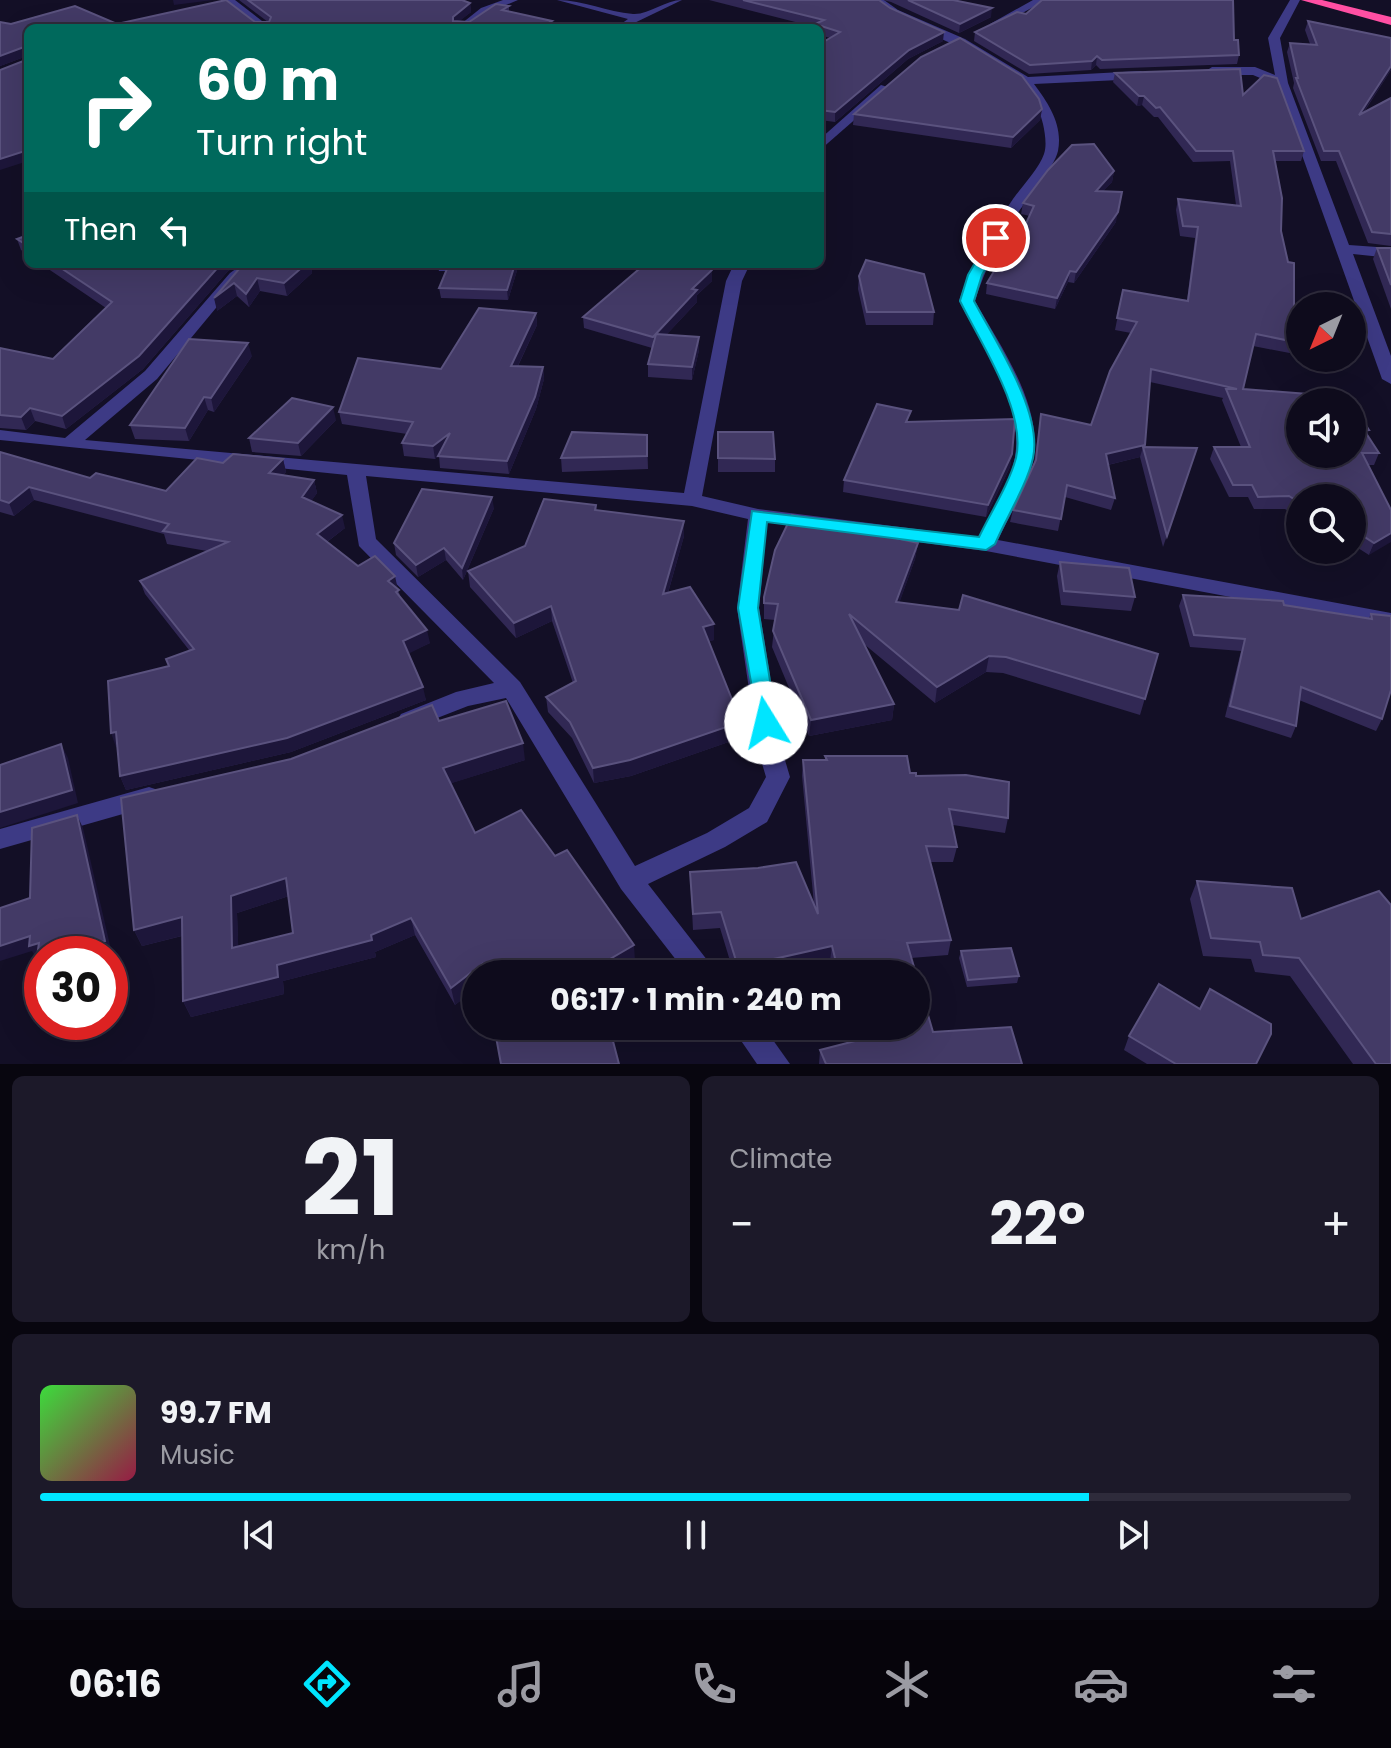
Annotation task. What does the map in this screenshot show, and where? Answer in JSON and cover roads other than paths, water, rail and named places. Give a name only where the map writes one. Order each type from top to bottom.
[{"type":"highway","points":[[1307,0],[1391,21]]},
{"type":"highway","points":[[1341,0],[1391,13]]},
{"type":"street","points":[[466,24],[485,10],[513,0]]},
{"type":"street","points":[[562,0],[636,18]]},
{"type":"street","points":[[625,24],[677,0]]},
{"type":"street","points":[[877,0],[894,12],[961,41],[1026,81],[1046,108],[1052,133],[1051,154],[1010,214],[975,275],[967,301],[1010,385],[1025,427],[1024,457],[986,544]]},
{"type":"street","points":[[987,28],[1041,0]]},
{"type":"street","points":[[1295,0],[1274,38],[1282,83],[1343,249],[1386,352],[1391,379]]},
{"type":"street","points":[[215,4],[229,1],[261,24]]},
{"type":"street","points":[[470,5],[485,10]]},
{"type":"street","points":[[1201,71],[1255,71],[1282,83]]},
{"type":"street","points":[[1026,81],[1157,74]]},
{"type":"street","points":[[824,142],[893,81]]},
{"type":"street","points":[[1343,249],[1391,253]]},
{"type":"street","points":[[69,444],[151,375],[235,276],[248,268]]},
{"type":"street","points":[[692,500],[734,281],[740,268]]},
{"type":"street","points":[[0,435],[69,444],[692,500],[758,515],[986,544],[1391,620]]},
{"type":"street","points":[[355,468],[366,541],[512,688],[630,881],[693,960]]},
{"type":"street","points":[[630,881],[716,840],[758,815],[778,777],[770,750],[748,608],[758,515]]},
{"type":"street","points":[[380,731],[464,698],[512,688]]},
{"type":"street","points":[[0,839],[176,791]]},
{"type":"street","points":[[756,1040],[775,1064]]}]
